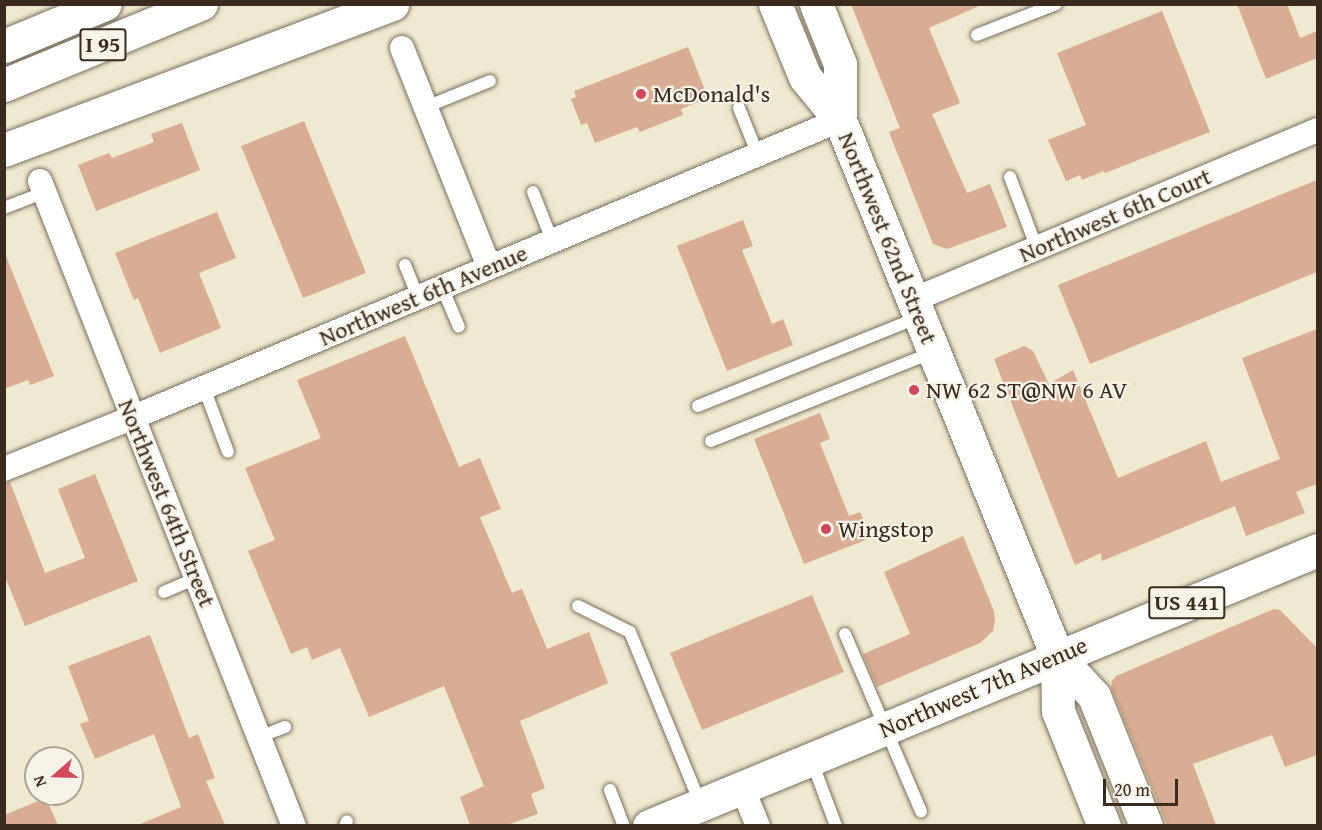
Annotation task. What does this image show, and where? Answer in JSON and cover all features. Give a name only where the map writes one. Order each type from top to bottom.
[{"type":"main road","points":[[4,46],[105,4]]},
{"type":"main road","name":"I 95","points":[[4,85],[201,4]]},
{"type":"main road","points":[[4,150],[393,4]]},
{"type":"main road","name":"Northwest 62nd Street","points":[[775,4],[805,77],[840,120],[1057,656],[1094,696],[1146,825]]},
{"type":"main road","name":"Northwest 62nd Street","points":[[816,4],[840,64],[840,120]]},
{"type":"main road","name":"Northwest 7th Avenue","points":[[649,825],[1317,550]]},
{"type":"main road","name":"Northwest 62nd Street","points":[[1057,656],[1058,711],[1104,825]]},
{"type":"street","points":[[402,48],[489,267]]},
{"type":"street","name":"Northwest 6th Avenue","points":[[4,469],[134,417],[840,120]]},
{"type":"street","name":"Northwest 6th Court","points":[[917,308],[1036,249],[1317,130]]},
{"type":"street","name":"Northwest 64th Street","points":[[43,187],[294,825]]},
{"type":"street","points":[[742,787],[758,825]]},
{"type":"lane","points":[[977,35],[1056,4]]},
{"type":"lane","points":[[426,107],[490,81]]},
{"type":"lane","points":[[740,108],[758,154]]},
{"type":"lane","points":[[1010,177],[1036,249]]},
{"type":"lane","points":[[4,208],[43,187]]},
{"type":"lane","points":[[533,192],[552,240]]},
{"type":"lane","points":[[405,265],[418,297]]},
{"type":"lane","points":[[442,287],[459,327]]},
{"type":"lane","points":[[698,406],[917,308]]},
{"type":"lane","points":[[711,441],[934,351]]},
{"type":"lane","points":[[204,387],[228,452]]},
{"type":"lane","points":[[164,592],[197,578]]},
{"type":"lane","points":[[578,606],[630,632],[700,804]]},
{"type":"lane","points":[[845,634],[921,811]]},
{"type":"lane","points":[[259,737],[285,727]]},
{"type":"lane","points":[[811,758],[836,825]]},
{"type":"lane","points":[[610,790],[624,825]]},
{"type":"building","points":[[851,4],[984,4],[929,28],[960,103],[932,114],[967,193],[990,184],[1007,227],[947,249],[933,244],[889,132],[900,128]]},
{"type":"building","points":[[1237,4],[1287,4],[1300,38],[1317,31],[1317,58],[1266,79]]},
{"type":"building","points":[[1162,11],[1210,132],[1105,173],[1104,171],[1082,180],[1080,175],[1066,181],[1048,140],[1086,125],[1057,53]]},
{"type":"building","name":"McDonald's","points":[[688,47],[708,98],[681,109],[683,115],[640,132],[637,127],[595,143],[587,123],[581,125],[571,99],[576,97],[574,91]]},
{"type":"building","points":[[304,121],[366,273],[303,298],[241,146]]},
{"type":"building","points":[[182,123],[200,170],[96,211],[78,165],[109,153],[112,158],[154,142],[151,134]]},
{"type":"building","points":[[1317,180],[1317,272],[1090,364],[1058,285]]},
{"type":"building","points":[[217,212],[236,258],[199,273],[221,328],[160,353],[138,298],[134,300],[115,253]]},
{"type":"building","points":[[743,220],[753,246],[742,250],[772,324],[783,319],[793,345],[727,371],[677,246]]},
{"type":"building","points":[[4,251],[54,376],[30,385],[28,380],[4,389]]},
{"type":"building","points":[[1317,329],[1317,484],[1296,492],[1305,513],[1246,536],[1235,506],[1102,561],[1101,553],[1075,565],[994,359],[1024,346],[1033,351],[1049,384],[1073,370],[1118,478],[1206,441],[1221,482],[1280,459],[1242,358]]},
{"type":"building","points":[[405,336],[459,467],[480,458],[501,509],[480,517],[512,593],[522,589],[547,649],[589,632],[608,683],[520,721],[545,788],[531,794],[538,814],[507,825],[470,825],[460,797],[484,786],[444,686],[369,717],[340,648],[312,660],[307,647],[291,654],[248,551],[275,540],[245,468],[321,438],[297,380]]},
{"type":"building","points":[[820,413],[830,439],[820,443],[849,516],[860,512],[871,538],[804,564],[754,439]]},
{"type":"building","points":[[95,474],[138,581],[25,626],[4,574],[4,483],[10,482],[45,573],[85,558],[58,489]]},
{"type":"building","points":[[963,536],[994,611],[993,631],[980,643],[877,687],[863,654],[910,634],[884,572]]},
{"type":"building","points":[[812,595],[844,672],[702,730],[670,653]]},
{"type":"building","points":[[1274,609],[1280,610],[1317,648],[1317,755],[1285,767],[1272,735],[1193,764],[1216,825],[1167,825],[1111,687],[1112,681],[1116,676]]},
{"type":"building","points":[[150,635],[189,738],[198,734],[215,778],[206,781],[225,825],[138,825],[181,807],[154,734],[95,759],[80,724],[89,721],[68,666]]},
{"type":"building","points":[[26,806],[50,806],[58,825],[4,825],[4,815]]},
{"type":"place","name":"McDonald's","points":[[641,94]]},
{"type":"place","name":"NW 62 ST@NW 6 AV","points":[[914,390]]},
{"type":"place","name":"Wingstop","points":[[826,529]]}]
